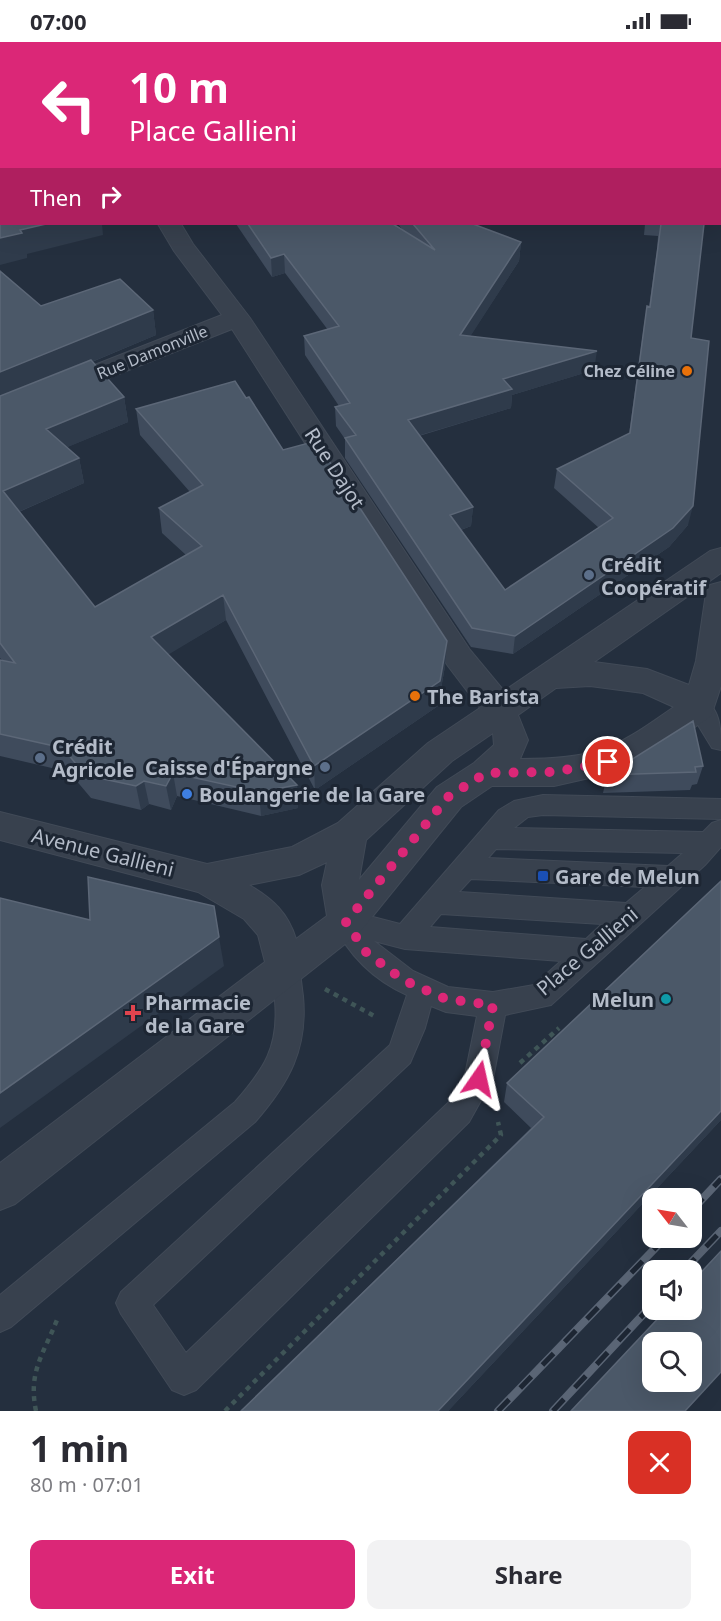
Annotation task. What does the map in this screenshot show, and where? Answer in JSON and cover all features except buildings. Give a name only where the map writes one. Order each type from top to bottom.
[{"type":"street","name":"Rue Dajot","points":[[171,225],[182,246],[237,318],[459,658],[500,712]]},
{"type":"street","name":"Rue Damonville","points":[[0,412],[237,318]]},
{"type":"street","points":[[350,832],[441,752],[721,558]]},
{"type":"street","points":[[486,773],[554,772],[608,762],[655,737],[699,707],[712,661],[721,593]]},
{"type":"street","points":[[551,677],[571,674],[613,675],[648,681],[683,695],[699,707]]},
{"type":"street","points":[[0,1189],[346,922],[448,797],[486,773],[503,758],[511,742],[507,724],[500,712]]},
{"type":"street","name":"Avenue Gallieni","points":[[0,826],[207,879],[256,908],[274,928],[286,968]]},
{"type":"street","name":"Avenue Gallieni","points":[[207,879],[298,860],[350,832]]},
{"type":"street","name":"Place Gallieni","points":[[346,922],[340,885],[350,832]]},
{"type":"lane","points":[[699,707],[721,741]]},
{"type":"lane","points":[[405,937],[508,818],[523,808],[543,805],[721,809]]},
{"type":"lane","points":[[491,838],[716,836]]},
{"type":"lane","name":"Place Gallieni","points":[[346,922],[366,952],[403,980],[422,990],[446,999],[493,1005],[541,996],[716,836]]},
{"type":"lane","points":[[466,868],[673,877]]},
{"type":"lane","points":[[436,902],[632,915]]},
{"type":"lane","points":[[346,922],[405,937],[590,951]]},
{"type":"lane","points":[[0,1316],[236,1120],[260,1095],[281,1059],[289,1039],[286,968]]},
{"type":"lane","points":[[422,990],[411,1028],[400,1054],[132,1303],[184,1378],[459,1112],[479,1079],[493,1005]]},
{"type":"path","points":[[36,1411],[33,1398],[33,1369],[50,1335]]},
{"type":"railway","points":[[702,1199],[721,1179]]},
{"type":"railway","points":[[693,1260],[721,1231]]},
{"type":"railway","points":[[498,1411],[655,1248]]},
{"type":"railway","points":[[553,1411],[642,1316]]},
{"type":"place","name":"Chez Céline","points":[[687,371]]},
{"type":"place","name":"Crédit Coopératif","points":[[589,575]]},
{"type":"place","name":"The Barista","points":[[415,696]]},
{"type":"place","name":"Crédit Agricole","points":[[40,758]]},
{"type":"place","name":"Caisse d'Épargne","points":[[325,767]]},
{"type":"place","name":"Boulangerie de la Gare","points":[[187,794]]},
{"type":"place","name":"Gare de Melun","points":[[543,876]]},
{"type":"place","name":"Melun","points":[[666,999]]},
{"type":"place","name":"Pharmacie de la Gare","points":[[133,1013]]},
{"type":"route","points":[[479,1079],[493,1005],[446,999],[403,980],[366,952],[346,922],[448,797],[464,786],[486,773],[554,772],[608,762]]}]
